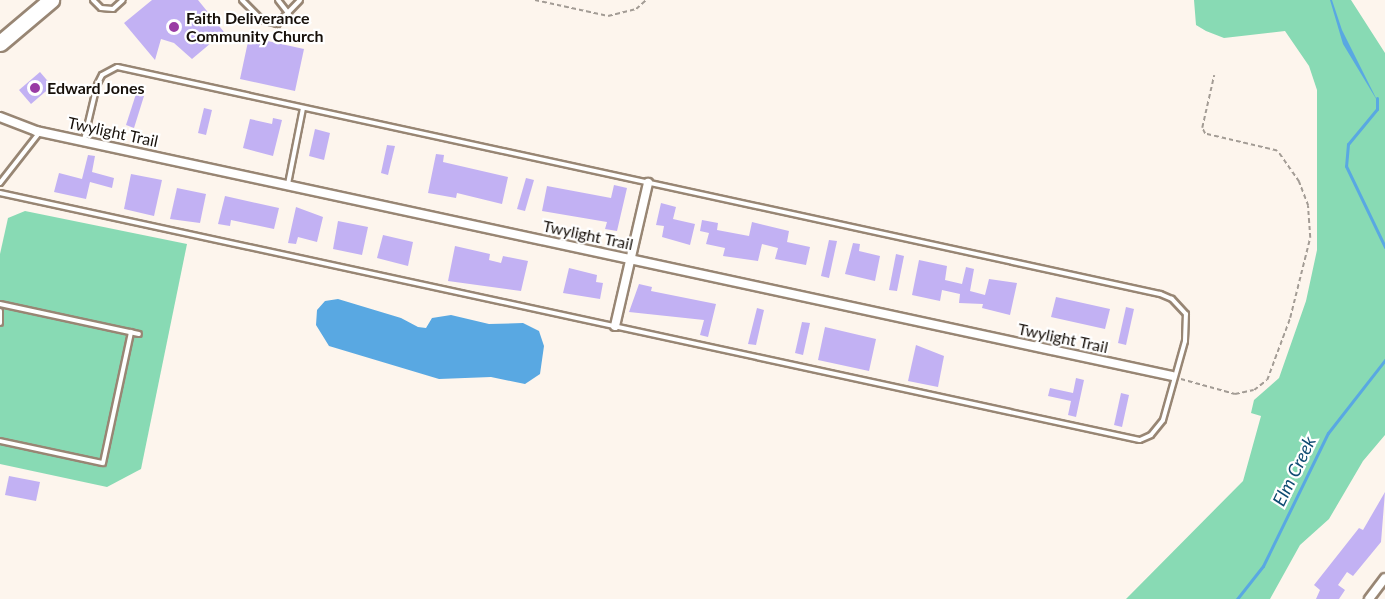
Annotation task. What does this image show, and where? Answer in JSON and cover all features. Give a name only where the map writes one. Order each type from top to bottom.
[{"type":"highway","points":[[0,43],[51,0]]},
{"type":"street","name":"Twylight Trail","points":[[0,117],[40,132],[1172,376]]},
{"type":"street","points":[[615,326],[648,183]]},
{"type":"street","points":[[1369,599],[1385,578]]},
{"type":"lane","points":[[93,0],[101,8],[113,9],[123,0]]},
{"type":"lane","points":[[242,0],[262,20],[277,24],[300,0]]},
{"type":"lane","points":[[278,0],[289,14]]},
{"type":"lane","points":[[0,194],[1140,440],[1151,435],[1163,420],[1172,376],[1188,322],[1182,308],[1160,294],[117,68],[102,75],[97,85],[84,141]]},
{"type":"lane","points":[[288,185],[303,108]]},
{"type":"lane","points":[[0,183],[40,132]]},
{"type":"lane","points":[[0,304],[139,334]]},
{"type":"lane","points":[[0,311],[0,323]]},
{"type":"lane","points":[[0,441],[103,463],[131,332]]},
{"type":"path","points":[[535,0],[608,16],[636,9],[646,0]]},
{"type":"path","points":[[1172,376],[1235,394],[1254,390],[1267,380],[1290,318],[1310,238],[1308,206],[1299,183],[1277,152],[1205,134],[1202,128],[1214,75]]},
{"type":"green space","points":[[1194,0],[1351,0],[1385,53],[1385,435],[1363,461],[1329,519],[1300,545],[1270,599],[1126,599],[1243,481],[1261,416],[1251,413],[1254,400],[1279,378],[1306,301],[1317,250],[1317,90],[1309,66],[1285,31],[1224,38],[1206,31],[1196,25]]},
{"type":"green space","points":[[25,211],[187,244],[141,469],[107,487],[0,464],[0,254],[8,218]]},
{"type":"water","points":[[1330,0],[1332,0],[1342,30],[1378,102],[1343,44]]},
{"type":"water","points":[[338,299],[401,318],[418,327],[426,328],[432,318],[451,315],[489,324],[523,323],[539,331],[544,346],[540,374],[525,384],[491,377],[439,379],[329,346],[316,325],[317,310],[325,301]]},
{"type":"building","name":"Faith Deliverance Community Church","points":[[152,0],[198,0],[224,32],[192,59],[174,43],[161,39],[155,60],[124,23]]},
{"type":"building","points":[[249,37],[304,49],[295,91],[240,79]]},
{"type":"building","name":"Edward Jones","points":[[40,72],[52,86],[31,104],[19,90]]},
{"type":"building","points":[[136,94],[144,96],[134,128],[126,125]]},
{"type":"building","points":[[204,108],[212,110],[206,135],[198,133]]},
{"type":"building","points":[[273,118],[282,120],[273,156],[243,148],[250,119],[272,124]]},
{"type":"building","points":[[315,129],[330,133],[324,160],[309,156]]},
{"type":"building","points":[[387,145],[395,146],[388,175],[381,173]]},
{"type":"building","points":[[436,154],[444,155],[443,162],[508,177],[502,204],[457,193],[456,198],[428,193]]},
{"type":"building","points":[[88,155],[95,156],[92,172],[114,178],[112,188],[90,182],[86,199],[54,192],[59,173],[82,179]]},
{"type":"building","points":[[131,174],[162,180],[154,216],[124,209]]},
{"type":"building","points":[[526,178],[534,180],[525,211],[517,209]]},
{"type":"building","points":[[614,185],[627,188],[617,231],[605,229],[607,222],[542,211],[547,186],[611,198]]},
{"type":"building","points":[[177,188],[206,194],[200,223],[170,219]]},
{"type":"building","points":[[225,196],[279,208],[274,229],[231,220],[230,226],[218,224]]},
{"type":"building","points":[[661,203],[676,207],[673,219],[695,224],[690,245],[662,237],[664,226],[656,225]]},
{"type":"building","points":[[296,207],[323,217],[317,242],[298,237],[296,244],[288,243]]},
{"type":"building","points":[[702,220],[718,223],[717,230],[749,236],[752,222],[789,231],[787,242],[810,247],[806,265],[775,259],[778,248],[762,244],[758,261],[723,256],[725,248],[706,244],[709,233],[700,231]]},
{"type":"building","points":[[338,221],[368,227],[362,255],[333,249]]},
{"type":"building","points":[[383,235],[413,242],[408,266],[377,258]]},
{"type":"building","points":[[829,240],[837,241],[829,278],[821,276]]},
{"type":"building","points":[[853,243],[860,244],[859,251],[880,256],[875,281],[845,274]]},
{"type":"building","points":[[455,246],[490,254],[489,260],[501,263],[503,256],[528,261],[521,291],[448,281]]},
{"type":"building","points":[[896,254],[904,256],[897,291],[889,290]]},
{"type":"building","points":[[919,260],[947,266],[945,280],[962,284],[966,267],[974,269],[970,291],[985,295],[989,279],[1017,283],[1010,315],[982,308],[983,304],[959,303],[960,294],[942,290],[940,301],[912,295]]},
{"type":"building","points":[[569,268],[597,275],[596,282],[603,283],[600,299],[563,293]]},
{"type":"building","points":[[639,284],[652,287],[651,291],[716,304],[708,337],[700,335],[704,320],[629,312]]},
{"type":"building","points":[[1056,297],[1110,309],[1105,329],[1051,317]]},
{"type":"building","points":[[1126,307],[1134,309],[1126,345],[1118,343]]},
{"type":"building","points":[[757,308],[764,310],[756,345],[748,344]]},
{"type":"building","points":[[802,322],[810,323],[803,355],[795,353]]},
{"type":"building","points":[[825,327],[876,339],[869,371],[818,360]]},
{"type":"building","points":[[916,345],[944,356],[938,387],[908,381]]},
{"type":"building","points":[[1076,378],[1084,380],[1076,417],[1068,415],[1071,401],[1048,396],[1050,388],[1073,393]]},
{"type":"building","points":[[1121,393],[1129,395],[1122,427],[1114,425]]},
{"type":"building","points":[[9,476],[40,482],[36,501],[5,495]]},
{"type":"building","points":[[1385,492],[1381,542],[1353,576],[1347,572],[1338,585],[1345,590],[1339,599],[1316,599],[1320,590],[1314,585],[1359,528],[1363,530]]},
{"type":"waterway","name":"Elm Creek","points":[[1377,98],[1377,109],[1348,144],[1346,166],[1385,247]]},
{"type":"waterway","name":"Elm Creek","points":[[1237,599],[1263,566],[1328,433],[1385,360]]},
{"type":"place","name":"Faith Deliverance Community Church","points":[[174,27]]},
{"type":"place","name":"Edward Jones","points":[[35,88]]}]
